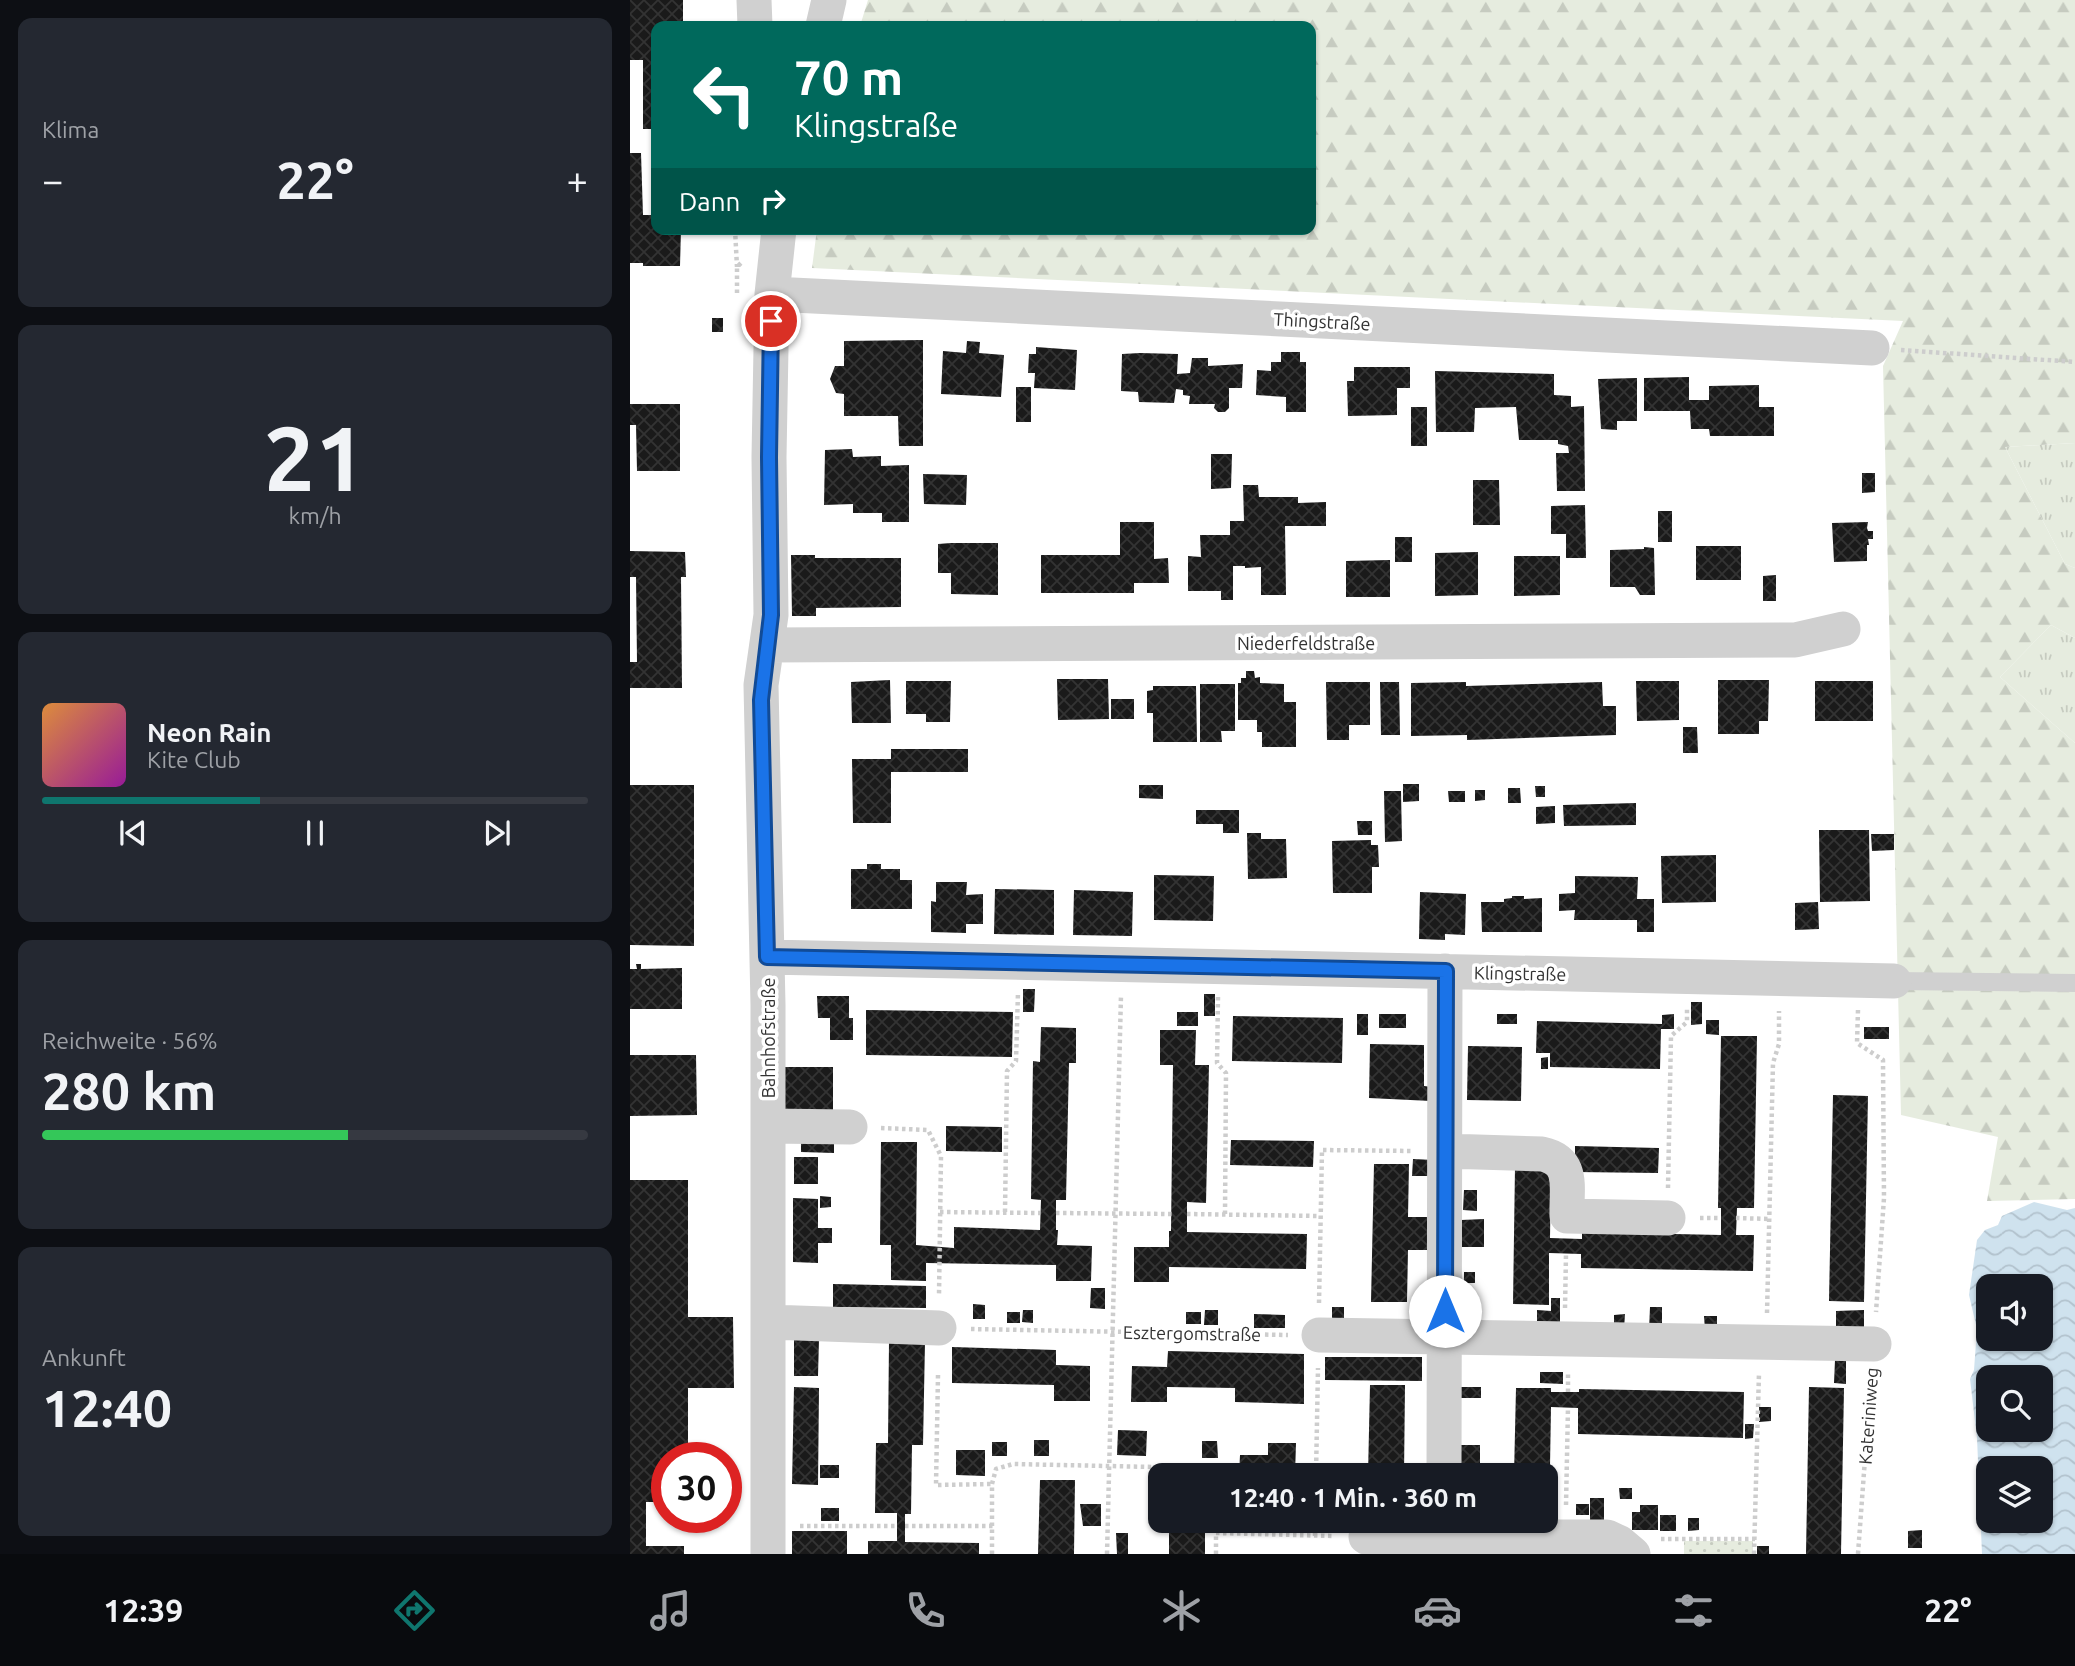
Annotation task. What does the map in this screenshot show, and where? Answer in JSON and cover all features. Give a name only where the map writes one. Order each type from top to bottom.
[{"type":"street","points":[[754,0],[755,21]]},
{"type":"street","points":[[824,21],[829,0]]},
{"type":"street","name":"Bahnhofstraße","points":[[768,1540],[767,957],[761,695],[771,615],[769,457],[772,294],[778,235]]},
{"type":"street","name":"Thingstraße","points":[[772,294],[1872,348]]},
{"type":"street","name":"Niederfeldstraße","points":[[768,645],[1795,640],[1843,629]]},
{"type":"street","name":"Klingstraße","points":[[767,957],[1894,981]]},
{"type":"street","points":[[1444,1463],[1446,971]]},
{"type":"street","points":[[768,1126],[850,1127]]},
{"type":"street","points":[[1445,1151],[1542,1154],[1555,1157],[1563,1164],[1566,1173],[1567,1216],[1668,1218]]},
{"type":"street","points":[[769,1322],[939,1328]]},
{"type":"street","points":[[1319,1335],[1445,1338]]},
{"type":"street","name":"Kateriniweg","points":[[1445,1338],[1874,1344]]},
{"type":"street","points":[[1366,1537],[1607,1538],[1626,1548]]},
{"type":"lane","points":[[1894,981],[2075,983]]},
{"type":"path","points":[[734,235],[737,267]]},
{"type":"path","points":[[1872,348],[2075,362]]},
{"type":"path","points":[[1005,1212],[1007,1072],[1016,1061],[1018,964]]},
{"type":"path","points":[[1107,1554],[1122,966]]},
{"type":"path","points":[[1219,968],[1217,1063],[1226,1073],[1225,1215]]},
{"type":"path","points":[[1668,1218],[1671,1036],[1687,1022],[1687,976]]},
{"type":"path","points":[[1755,1554],[1758,1379],[1766,1343],[1773,1063],[1779,1044],[1779,977]]},
{"type":"path","points":[[1858,979],[1857,1043],[1883,1060],[1884,1198],[1874,1344]]},
{"type":"path","points":[[850,1127],[928,1130],[941,1156],[939,1328]]},
{"type":"path","points":[[1322,1150],[1445,1151]]},
{"type":"path","points":[[940,1212],[1040,1213]]},
{"type":"path","points":[[1056,1213],[1172,1214]]},
{"type":"path","points":[[1187,1214],[1321,1216]]},
{"type":"path","points":[[1737,1218],[1771,1219]]},
{"type":"path","points":[[1565,1340],[1566,1254]]},
{"type":"path","name":"Esztergomstraße","points":[[939,1328],[1319,1335]]},
{"type":"path","name":"Kateriniweg","points":[[1858,1554],[1874,1344]]},
{"type":"path","points":[[938,1375],[936,1485],[992,1484]]},
{"type":"path","points":[[1565,1538],[1568,1407]]},
{"type":"path","points":[[992,1554],[992,1484],[996,1469],[1013,1464],[1148,1467]]},
{"type":"path","points":[[768,1540],[897,1526]]},
{"type":"path","points":[[905,1527],[993,1527]]},
{"type":"path","points":[[1216,1554],[1216,1533],[1366,1537]]},
{"type":"path","points":[[1626,1548],[1646,1539],[1755,1539]]},
{"type":"green space","points":[[868,0],[2075,0],[2075,443],[2005,447],[2065,564],[2075,568],[2075,638],[2051,625],[2000,677],[2075,743],[2075,1199],[1987,1201],[1998,1137],[1901,1115],[1883,366],[1903,321],[812,268],[816,235],[1316,235],[1316,21],[862,21]]},
{"type":"green space","points":[[2075,443],[2075,568],[2065,564],[2005,447]]},
{"type":"green space","points":[[2051,625],[2075,638],[2075,743],[2000,677]]},
{"type":"green space","points":[[1684,1541],[1753,1541],[1753,1554],[1684,1554]]},
{"type":"water","points":[[2034,1202],[2067,1210],[2075,1208],[2075,1554],[1982,1554],[1981,1533],[2053,1533],[2053,1456],[1978,1456],[1977,1442],[2053,1442],[2053,1365],[1976,1365],[1976,1430],[1970,1379],[1974,1370],[1976,1343],[1976,1351],[2053,1351],[2053,1274],[1976,1274],[1976,1325],[1969,1295],[1977,1240],[1985,1230],[1998,1225],[2002,1216]]},
{"type":"building","points":[[630,0],[683,0],[683,21],[651,21],[651,129],[643,129],[643,60],[630,60]]},
{"type":"building","points":[[630,153],[641,153],[643,215],[651,215],[651,235],[681,235],[680,266],[643,266],[643,263],[630,263]]},
{"type":"building","points":[[712,318],[723,318],[723,332],[712,332]]},
{"type":"building","points":[[923,340],[923,446],[899,446],[898,416],[844,416],[844,394],[836,393],[830,379],[835,366],[844,366],[844,341]]},
{"type":"building","points":[[967,341],[980,342],[979,353],[1004,355],[1001,397],[941,394],[943,351],[966,353]]},
{"type":"building","points":[[1036,347],[1077,350],[1075,390],[1034,388],[1035,373],[1028,373],[1029,354],[1036,354]]},
{"type":"building","points":[[1281,352],[1300,352],[1300,362],[1306,362],[1306,412],[1286,412],[1286,397],[1256,395],[1257,370],[1271,371],[1271,362],[1281,362]]},
{"type":"building","points":[[1122,354],[1178,354],[1177,374],[1190,373],[1192,358],[1208,358],[1208,366],[1243,364],[1242,388],[1229,388],[1229,408],[1225,412],[1218,412],[1214,408],[1215,404],[1189,404],[1190,396],[1183,395],[1183,390],[1176,389],[1174,403],[1139,402],[1138,392],[1121,391]]},
{"type":"building","points":[[1354,367],[1410,367],[1410,388],[1397,388],[1397,415],[1348,416],[1347,381],[1354,381]]},
{"type":"building","points":[[1435,371],[1554,374],[1554,395],[1571,396],[1571,407],[1584,406],[1585,491],[1557,491],[1556,453],[1569,453],[1568,446],[1558,444],[1558,440],[1519,440],[1516,407],[1475,408],[1474,432],[1436,432]]},
{"type":"building","points":[[1689,377],[1689,400],[1709,400],[1709,386],[1759,385],[1759,407],[1774,407],[1774,436],[1710,436],[1709,429],[1691,429],[1690,411],[1644,411],[1644,378]]},
{"type":"building","points":[[1637,378],[1637,421],[1617,421],[1617,430],[1601,429],[1598,379]]},
{"type":"building","points":[[1016,387],[1031,387],[1031,422],[1016,422]]},
{"type":"building","points":[[630,404],[680,404],[680,471],[637,471],[636,425],[630,425]]},
{"type":"building","points":[[1411,407],[1427,407],[1427,446],[1411,446]]},
{"type":"building","points":[[852,449],[853,457],[881,456],[881,466],[909,465],[909,522],[882,522],[882,513],[853,513],[853,504],[824,505],[825,450]]},
{"type":"building","points":[[1211,454],[1232,454],[1231,488],[1211,489]]},
{"type":"building","points":[[1862,473],[1875,473],[1875,492],[1862,493]]},
{"type":"building","points":[[923,474],[967,475],[966,505],[924,504]]},
{"type":"building","points":[[1473,480],[1499,480],[1500,525],[1473,525]]},
{"type":"building","points":[[1243,485],[1258,485],[1259,497],[1298,497],[1298,503],[1326,502],[1326,526],[1285,526],[1286,595],[1261,595],[1261,567],[1245,566],[1233,566],[1233,600],[1221,600],[1221,591],[1188,591],[1188,556],[1201,557],[1200,535],[1230,535],[1230,521],[1244,521]]},
{"type":"building","points":[[1585,505],[1586,558],[1566,558],[1566,534],[1551,534],[1551,506]]},
{"type":"building","points":[[1658,511],[1672,511],[1672,542],[1658,542]]},
{"type":"building","points":[[1120,522],[1154,522],[1154,559],[1168,558],[1169,583],[1134,583],[1134,593],[1041,593],[1041,555],[1120,555]]},
{"type":"building","points":[[1868,522],[1867,528],[1868,531],[1873,531],[1873,539],[1868,539],[1867,561],[1834,562],[1832,523]]},
{"type":"building","points":[[1395,537],[1412,537],[1412,562],[1395,562]]},
{"type":"building","points":[[998,543],[998,595],[951,594],[951,573],[938,573],[938,544]]},
{"type":"building","points":[[1696,546],[1741,546],[1741,580],[1696,580]]},
{"type":"building","points":[[1654,548],[1655,595],[1640,595],[1635,587],[1610,587],[1610,550]]},
{"type":"building","points":[[630,551],[685,552],[686,577],[681,577],[682,688],[630,688],[630,662],[637,662],[636,577],[630,577]]},
{"type":"building","points":[[1478,552],[1478,595],[1435,596],[1435,553]]},
{"type":"building","points":[[791,555],[815,555],[815,558],[901,558],[901,607],[816,608],[816,616],[792,616]]},
{"type":"building","points":[[1514,556],[1560,556],[1560,595],[1514,596]]},
{"type":"building","points":[[1390,560],[1390,597],[1346,597],[1346,561]]},
{"type":"building","points":[[1776,575],[1776,601],[1763,601],[1763,576]]},
{"type":"building","points":[[1246,671],[1254,671],[1255,678],[1260,677],[1260,683],[1284,684],[1284,702],[1296,702],[1296,747],[1262,747],[1262,732],[1257,732],[1257,720],[1238,720],[1238,683],[1241,683],[1241,678],[1246,678]]},
{"type":"building","points":[[1057,679],[1108,679],[1109,719],[1058,720]]},
{"type":"building","points":[[890,680],[891,723],[852,723],[851,682]]},
{"type":"building","points":[[1718,680],[1769,680],[1768,721],[1759,721],[1759,734],[1718,734]]},
{"type":"building","points":[[906,681],[951,681],[950,722],[926,722],[926,714],[906,714]]},
{"type":"building","points":[[1636,681],[1679,681],[1679,720],[1637,721]]},
{"type":"building","points":[[1815,681],[1873,681],[1873,721],[1815,721]]},
{"type":"building","points":[[1326,682],[1370,682],[1370,725],[1349,725],[1349,740],[1327,740]]},
{"type":"building","points":[[1380,682],[1399,682],[1400,735],[1381,735]]},
{"type":"building","points":[[1466,682],[1466,686],[1602,682],[1603,706],[1616,706],[1616,735],[1467,740],[1467,735],[1411,736],[1411,683]]},
{"type":"building","points":[[1200,684],[1235,684],[1235,731],[1221,731],[1222,742],[1200,742]]},
{"type":"building","points":[[1153,686],[1196,686],[1197,742],[1153,742],[1153,713],[1147,713],[1147,691],[1153,690]]},
{"type":"building","points":[[1111,699],[1134,699],[1134,719],[1111,719]]},
{"type":"building","points":[[1683,727],[1697,727],[1698,753],[1683,753]]},
{"type":"building","points":[[891,749],[968,749],[968,772],[891,772],[891,823],[853,823],[852,759],[891,759]]},
{"type":"building","points":[[1403,784],[1419,784],[1419,801],[1403,802]]},
{"type":"building","points":[[630,785],[694,785],[694,946],[630,945]]},
{"type":"building","points":[[1139,785],[1163,785],[1163,799],[1139,798]]},
{"type":"building","points":[[1535,786],[1545,786],[1545,797],[1536,797]]},
{"type":"building","points":[[1508,788],[1520,788],[1521,803],[1508,803]]},
{"type":"building","points":[[1475,790],[1485,790],[1485,800],[1475,801]]},
{"type":"building","points":[[1384,791],[1401,791],[1402,841],[1385,842]]},
{"type":"building","points":[[1448,791],[1465,791],[1465,802],[1449,802]]},
{"type":"building","points":[[1636,803],[1636,825],[1564,826],[1563,805]]},
{"type":"building","points":[[1555,806],[1555,823],[1536,824],[1536,807]]},
{"type":"building","points":[[1196,810],[1239,810],[1239,833],[1223,833],[1223,824],[1196,824]]},
{"type":"building","points":[[1357,821],[1372,821],[1372,835],[1358,835]]},
{"type":"building","points":[[1819,830],[1869,830],[1870,901],[1820,902]]},
{"type":"building","points":[[1247,833],[1261,833],[1261,839],[1286,839],[1287,878],[1248,879]]},
{"type":"building","points":[[1871,834],[1894,834],[1894,850],[1872,851]]},
{"type":"building","points":[[1371,840],[1371,845],[1378,845],[1379,867],[1372,867],[1372,893],[1333,893],[1332,841]]},
{"type":"building","points":[[1716,855],[1716,902],[1662,903],[1661,856]]},
{"type":"building","points":[[867,864],[881,864],[881,869],[900,869],[900,880],[912,880],[912,909],[851,909],[851,869],[867,869]]},
{"type":"building","points":[[1154,875],[1214,876],[1213,921],[1154,920]]},
{"type":"building","points":[[1575,876],[1638,877],[1637,899],[1654,899],[1654,932],[1637,932],[1637,920],[1574,920],[1575,910],[1559,911],[1559,894],[1575,893]]},
{"type":"building","points":[[936,882],[967,882],[966,895],[983,894],[983,924],[966,924],[966,933],[931,932],[931,901],[936,902]]},
{"type":"building","points":[[995,889],[1054,890],[1054,935],[994,934]]},
{"type":"building","points":[[1074,890],[1133,892],[1132,936],[1073,935]]},
{"type":"building","points":[[1420,892],[1466,894],[1465,935],[1445,934],[1445,940],[1419,939]]},
{"type":"building","points":[[1524,896],[1524,899],[1542,898],[1542,932],[1482,932],[1481,902],[1504,902],[1504,899]]},
{"type":"building","points":[[1818,902],[1819,929],[1795,930],[1795,903]]},
{"type":"building","points":[[636,964],[641,964],[641,969],[682,968],[682,1009],[630,1009],[630,969],[637,969]]},
{"type":"building","points":[[1023,989],[1035,989],[1034,1012],[1023,1012]]},
{"type":"building","points":[[1204,994],[1215,994],[1215,1016],[1204,1016]]},
{"type":"building","points":[[817,996],[849,996],[853,1040],[830,1040],[830,1018],[818,1018]]},
{"type":"building","points":[[1691,1002],[1702,1002],[1702,1024],[1691,1025]]},
{"type":"building","points":[[866,1010],[1013,1012],[1012,1057],[866,1055]]},
{"type":"building","points":[[1177,1012],[1198,1012],[1198,1026],[1177,1026]]},
{"type":"building","points":[[1357,1014],[1368,1014],[1368,1035],[1357,1035]]},
{"type":"building","points":[[1379,1014],[1406,1014],[1406,1028],[1379,1028]]},
{"type":"building","points":[[1497,1014],[1517,1014],[1517,1024],[1497,1024]]},
{"type":"building","points":[[1674,1014],[1674,1029],[1661,1029],[1660,1069],[1550,1067],[1550,1053],[1536,1053],[1537,1021],[1662,1024],[1662,1015]]},
{"type":"building","points":[[1233,1016],[1343,1018],[1342,1063],[1232,1061]]},
{"type":"building","points":[[1706,1020],[1719,1020],[1719,1035],[1706,1034]]},
{"type":"building","points":[[1041,1027],[1076,1028],[1076,1063],[1069,1063],[1066,1200],[1056,1200],[1056,1230],[1057,1245],[1092,1246],[1091,1281],[1056,1281],[1056,1265],[926,1263],[926,1281],[891,1280],[891,1245],[880,1245],[881,1142],[917,1142],[916,1245],[954,1248],[954,1227],[1040,1230],[1041,1200],[1031,1199],[1033,1061],[1040,1062]]},
{"type":"building","points":[[1864,1027],[1889,1027],[1889,1039],[1864,1039]]},
{"type":"building","points":[[1160,1030],[1196,1030],[1195,1065],[1209,1065],[1206,1203],[1187,1202],[1187,1232],[1307,1234],[1306,1269],[1169,1267],[1169,1282],[1134,1282],[1134,1247],[1169,1247],[1171,1231],[1173,1065],[1160,1065]]},
{"type":"building","points":[[1721,1036],[1757,1036],[1754,1208],[1737,1208],[1736,1235],[1754,1235],[1753,1271],[1581,1268],[1581,1254],[1549,1253],[1549,1305],[1513,1304],[1515,1167],[1551,1167],[1550,1238],[1582,1239],[1582,1232],[1721,1235],[1721,1208],[1718,1208]]},
{"type":"building","points":[[1370,1044],[1424,1045],[1424,1086],[1432,1087],[1431,1101],[1369,1098]]},
{"type":"building","points":[[1468,1046],[1522,1047],[1521,1101],[1467,1100]]},
{"type":"building","points":[[630,1055],[696,1055],[697,1115],[630,1116]]},
{"type":"building","points":[[1548,1057],[1548,1069],[1541,1069],[1541,1058]]},
{"type":"building","points":[[782,1067],[833,1067],[833,1119],[782,1119]]},
{"type":"building","points":[[1833,1095],[1868,1096],[1864,1302],[1829,1301]]},
{"type":"building","points":[[946,1126],[1002,1127],[1002,1152],[946,1151]]},
{"type":"building","points":[[1231,1140],[1314,1141],[1313,1167],[1230,1165]]},
{"type":"building","points":[[801,1141],[834,1142],[834,1153],[801,1152]]},
{"type":"building","points":[[1575,1146],[1659,1148],[1658,1173],[1575,1172]]},
{"type":"building","points":[[794,1157],[818,1157],[818,1184],[794,1184]]},
{"type":"building","points":[[1413,1159],[1434,1160],[1434,1176],[1412,1176]]},
{"type":"building","points":[[1374,1164],[1409,1164],[1408,1217],[1434,1217],[1433,1250],[1408,1250],[1407,1302],[1371,1302]]},
{"type":"building","points":[[630,1180],[688,1180],[688,1317],[733,1317],[734,1388],[688,1388],[688,1442],[651,1442],[651,1502],[646,1502],[646,1546],[684,1546],[684,1554],[630,1554]]},
{"type":"building","points":[[1464,1190],[1477,1190],[1477,1211],[1463,1210]]},
{"type":"building","points":[[820,1196],[831,1197],[831,1207],[820,1208]]},
{"type":"building","points":[[793,1198],[818,1199],[818,1228],[832,1228],[832,1243],[818,1243],[818,1263],[793,1262]]},
{"type":"building","points":[[1484,1219],[1484,1247],[1462,1247],[1461,1220]]},
{"type":"building","points":[[1464,1272],[1475,1272],[1475,1283],[1464,1283]]},
{"type":"building","points":[[833,1284],[926,1286],[926,1308],[833,1307]]},
{"type":"building","points":[[1091,1288],[1105,1288],[1105,1309],[1090,1308]]},
{"type":"building","points":[[1551,1298],[1560,1298],[1560,1323],[1537,1322],[1537,1310],[1551,1311]]},
{"type":"building","points":[[973,1304],[985,1305],[985,1319],[973,1319]]},
{"type":"building","points":[[1332,1307],[1344,1307],[1344,1330],[1332,1330]]},
{"type":"building","points":[[1650,1307],[1662,1307],[1662,1330],[1649,1330]]},
{"type":"building","points":[[1023,1310],[1033,1310],[1033,1323],[1022,1322]]},
{"type":"building","points":[[1205,1310],[1218,1310],[1218,1325],[1204,1325]]},
{"type":"building","points":[[1864,1310],[1864,1333],[1836,1333],[1836,1311]]},
{"type":"building","points":[[1007,1312],[1020,1312],[1020,1323],[1007,1323]]},
{"type":"building","points":[[1186,1312],[1201,1312],[1201,1324],[1186,1324]]},
{"type":"building","points":[[1254,1314],[1285,1315],[1285,1328],[1254,1328]]},
{"type":"building","points":[[1625,1314],[1624,1329],[1614,1329],[1614,1315]]},
{"type":"building","points":[[1704,1316],[1717,1316],[1717,1330],[1705,1330]]},
{"type":"building","points":[[794,1339],[819,1339],[818,1376],[794,1376]]},
{"type":"building","points":[[889,1341],[925,1342],[923,1445],[912,1445],[911,1514],[905,1514],[905,1542],[979,1543],[979,1554],[868,1554],[868,1541],[897,1541],[897,1513],[875,1513],[876,1443],[888,1443]]},
{"type":"building","points":[[952,1347],[1056,1350],[1056,1365],[1090,1366],[1090,1401],[1054,1401],[1054,1385],[952,1383]]},
{"type":"building","points":[[1168,1351],[1304,1354],[1304,1404],[1235,1402],[1235,1388],[1167,1387],[1167,1402],[1131,1402],[1132,1366],[1167,1367]]},
{"type":"building","points":[[1325,1357],[1422,1357],[1422,1381],[1325,1380]]},
{"type":"building","points":[[1835,1360],[1846,1360],[1846,1384],[1834,1383]]},
{"type":"building","points":[[1540,1372],[1563,1372],[1563,1384],[1540,1383]]},
{"type":"building","points":[[1370,1385],[1405,1385],[1404,1463],[1368,1463]]},
{"type":"building","points":[[794,1387],[819,1388],[818,1485],[792,1484]]},
{"type":"building","points":[[1459,1387],[1481,1387],[1481,1398],[1458,1398]]},
{"type":"building","points":[[1809,1387],[1844,1388],[1841,1554],[1806,1554]]},
{"type":"building","points":[[1516,1388],[1551,1388],[1551,1392],[1579,1392],[1579,1389],[1744,1392],[1743,1438],[1578,1434],[1578,1408],[1551,1407],[1550,1463],[1514,1463]]},
{"type":"building","points":[[1759,1407],[1771,1407],[1771,1421],[1759,1422]]},
{"type":"building","points":[[1745,1424],[1754,1424],[1753,1438],[1745,1439]]},
{"type":"building","points":[[1118,1430],[1147,1431],[1146,1456],[1117,1455]]},
{"type":"building","points":[[1034,1440],[1049,1440],[1049,1456],[1034,1456]]},
{"type":"building","points":[[1202,1441],[1217,1441],[1218,1458],[1202,1458]]},
{"type":"building","points":[[992,1442],[1007,1442],[1007,1456],[992,1456]]},
{"type":"building","points":[[1268,1443],[1296,1443],[1295,1463],[1240,1463],[1240,1455],[1268,1455]]},
{"type":"building","points":[[1457,1445],[1480,1445],[1480,1463],[1457,1463]]},
{"type":"building","points":[[956,1450],[985,1450],[985,1476],[956,1475]]},
{"type":"building","points":[[820,1465],[839,1465],[839,1478],[820,1478]]},
{"type":"building","points":[[1040,1480],[1075,1480],[1074,1554],[1038,1554]]},
{"type":"building","points":[[1619,1488],[1632,1488],[1632,1499],[1620,1499]]},
{"type":"building","points":[[1590,1498],[1604,1498],[1604,1521],[1590,1521]]},
{"type":"building","points":[[1080,1504],[1101,1504],[1101,1526],[1083,1526]]},
{"type":"building","points":[[1576,1504],[1589,1504],[1589,1515],[1576,1515]]},
{"type":"building","points":[[1640,1505],[1658,1505],[1658,1530],[1632,1530],[1632,1512],[1640,1512]]},
{"type":"building","points":[[821,1508],[839,1508],[839,1521],[821,1521]]},
{"type":"building","points":[[1660,1515],[1676,1515],[1676,1531],[1660,1531]]},
{"type":"building","points":[[1688,1518],[1699,1518],[1699,1530],[1688,1531]]},
{"type":"building","points":[[1922,1530],[1922,1548],[1908,1548],[1908,1531]]},
{"type":"building","points":[[792,1531],[847,1531],[847,1554],[792,1554]]},
{"type":"building","points":[[1116,1533],[1128,1533],[1128,1554],[1117,1554]]},
{"type":"building","points":[[1169,1533],[1205,1533],[1205,1554],[1169,1554]]},
{"type":"building","points":[[1757,1546],[1769,1546],[1769,1554],[1757,1554]]},
{"type":"route","points":[[771,321],[771,615],[761,685],[767,957],[1446,971],[1445,1311]]}]
